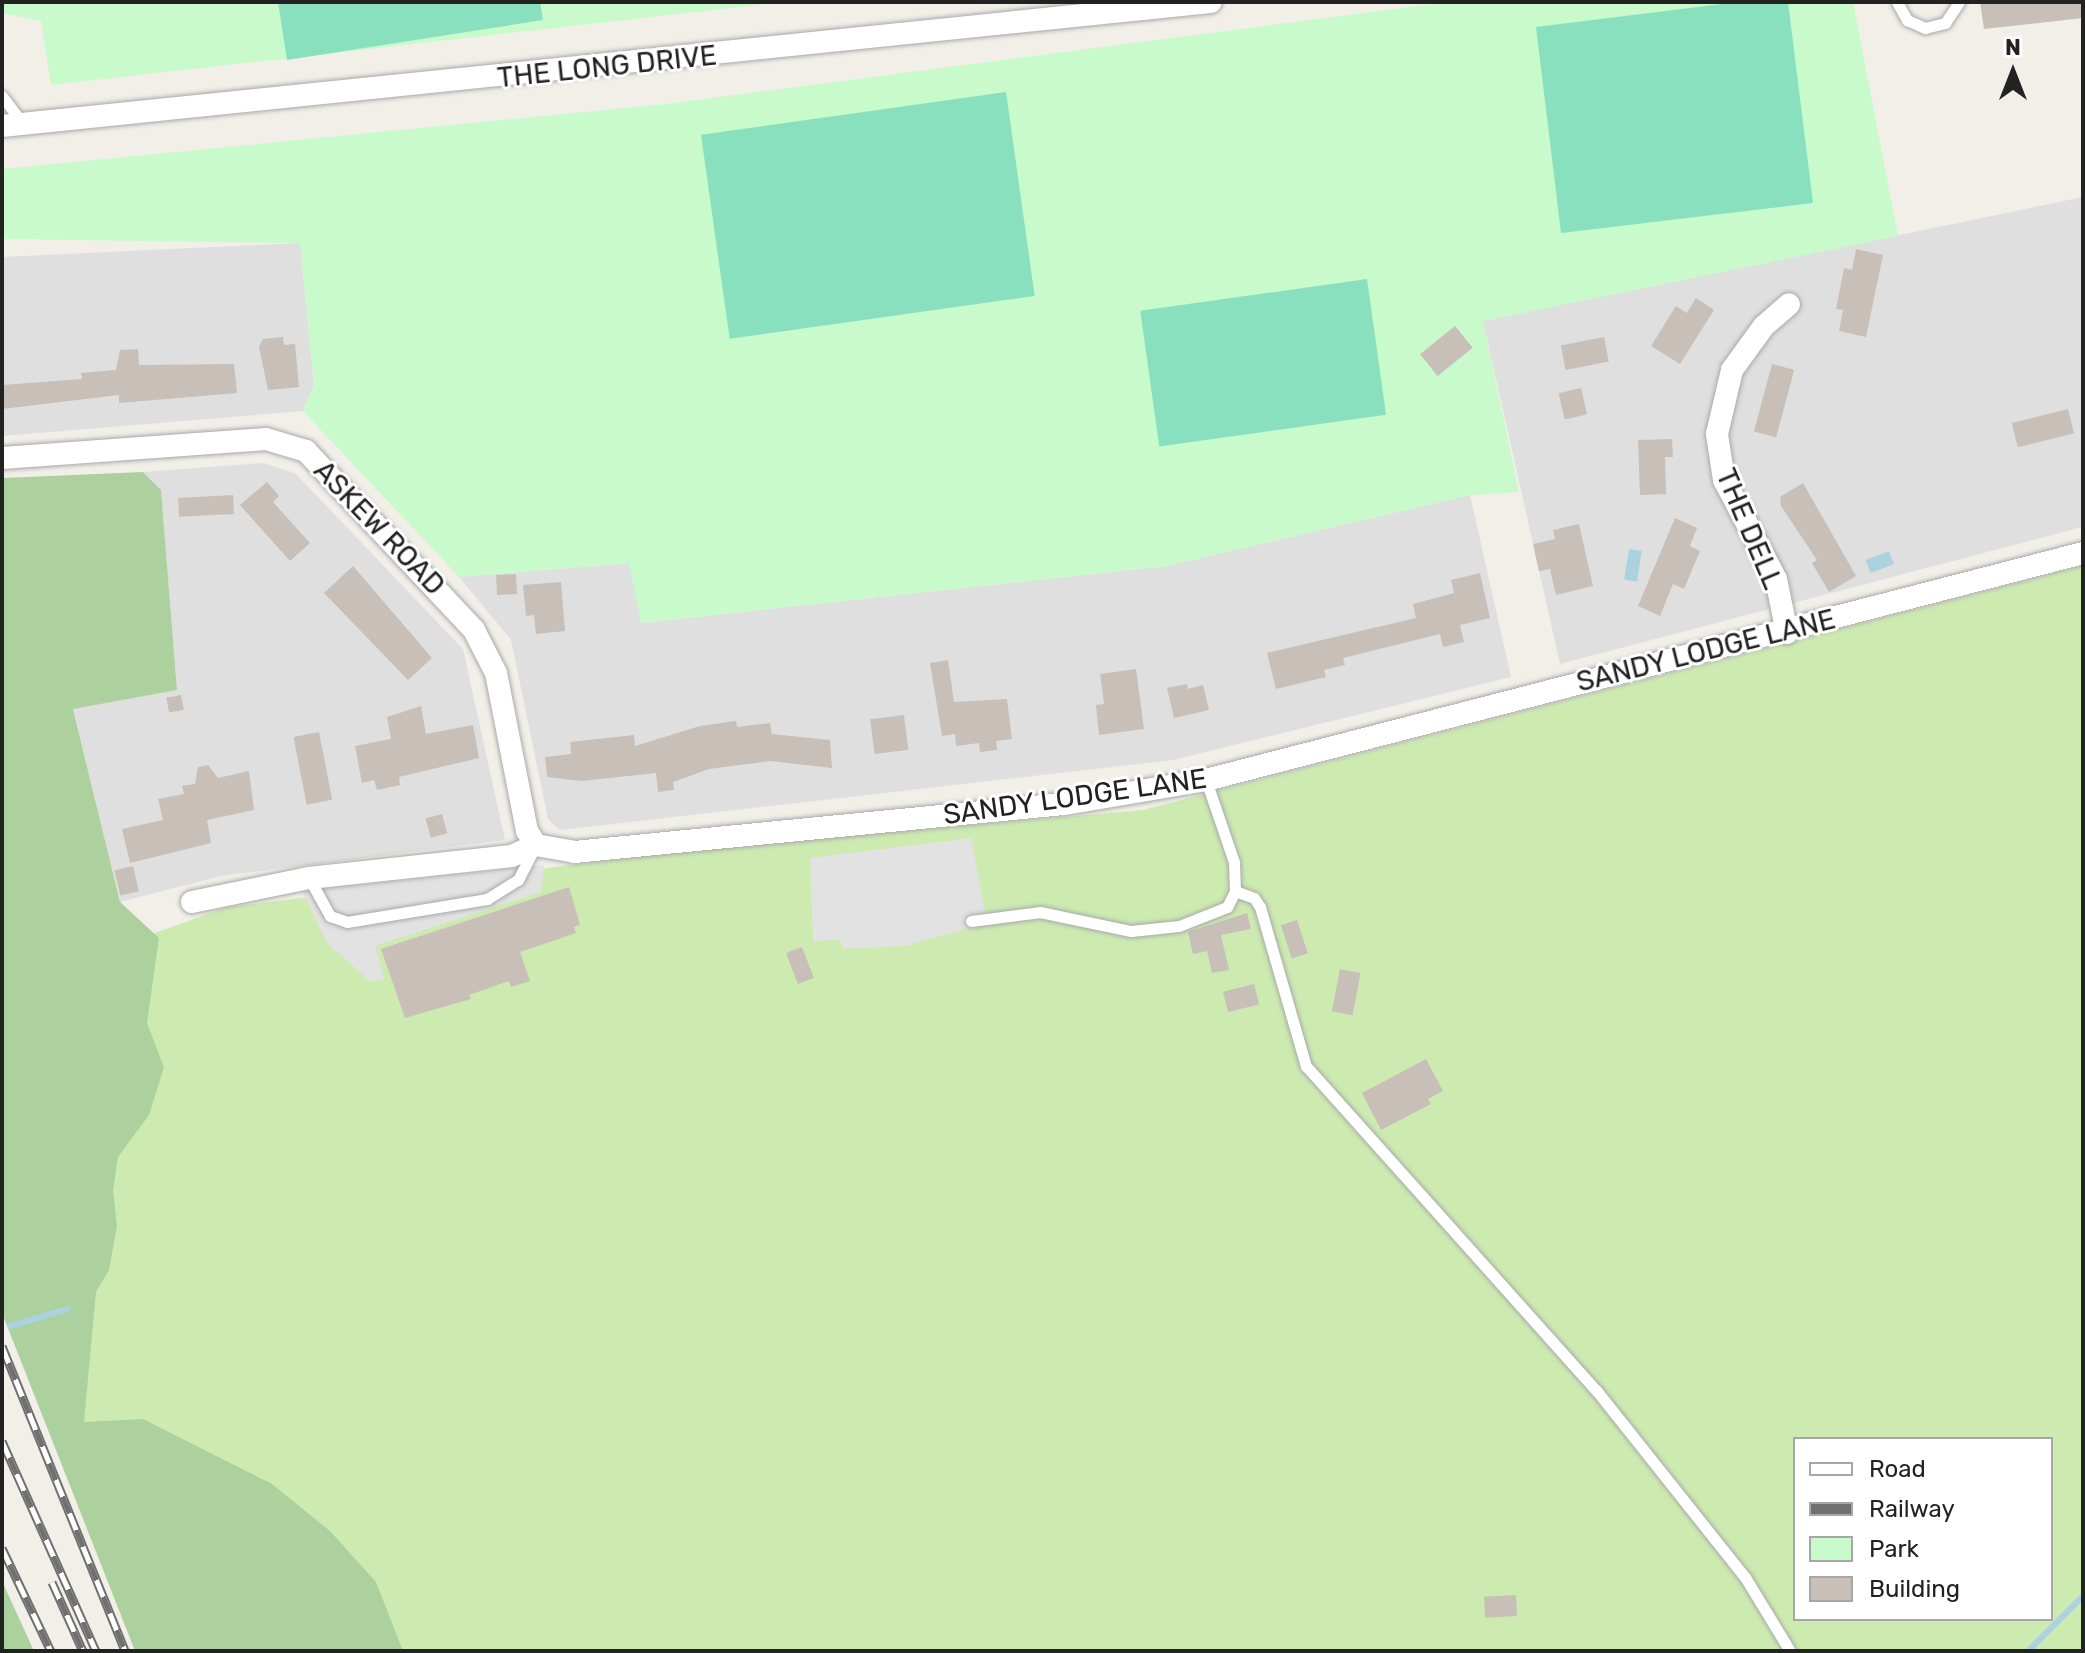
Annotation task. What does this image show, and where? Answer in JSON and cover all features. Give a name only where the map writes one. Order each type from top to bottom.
[{"type":"street","name":"THE LONG DRIVE","points":[[12,125],[1211,2]]},
{"type":"street","name":"THE DELL","points":[[1787,633],[1776,579],[1724,480],[1717,434],[1732,370],[1764,326],[1789,304]]},
{"type":"street","name":"ASKEW ROAD","points":[[2,458],[266,439],[306,451],[480,640],[496,673],[527,831],[536,845]]},
{"type":"street","name":"SANDY LODGE LANE","points":[[192,902],[309,878],[501,858],[536,845],[558,851],[605,849],[1064,804],[1206,780],[1787,633],[2083,553]]},
{"type":"lane","points":[[1897,2],[1907,20],[1925,28],[1945,23],[1959,2]]},
{"type":"lane","points":[[2,96],[12,125]]},
{"type":"lane","points":[[971,921],[1040,912],[1090,925],[1149,930],[1179,926],[1227,907],[1235,891],[1234,862],[1206,780]]},
{"type":"lane","points":[[309,878],[330,916],[347,922],[487,899],[518,880],[536,845]]},
{"type":"lane","points":[[1235,891],[1254,898],[1260,907],[1306,1066],[1596,1390],[1745,1577],[1790,1651]]},
{"type":"shaded area","points":[[2083,197],[2083,527],[1560,664],[1483,321]]},
{"type":"shaded area","points":[[300,243],[314,385],[303,411],[2,436],[2,257]]},
{"type":"shaded area","points":[[263,463],[295,473],[463,649],[505,840],[221,876],[120,902],[73,708],[177,690],[161,491],[143,472]]},
{"type":"shaded area","points":[[1470,495],[1511,677],[1173,760],[560,830],[548,819],[511,640],[459,577],[630,563],[641,623],[1166,566]]},
{"type":"shaded area","points":[[971,838],[987,923],[905,946],[844,949],[839,940],[813,941],[810,858]]},
{"type":"shaded area","points":[[544,865],[541,892],[375,946],[384,978],[371,982],[327,943],[302,891]]},
{"type":"green space","points":[[2,2],[785,2],[51,85],[41,21],[2,13]]},
{"type":"green space","points":[[278,2],[540,2],[543,20],[287,60]]},
{"type":"green space","points":[[1448,2],[1853,2],[1898,236],[1483,321],[1519,492],[1470,495],[1166,566],[641,623],[629,563],[459,577],[303,411],[314,385],[300,243],[2,239],[2,169],[666,104]]},
{"type":"green space","points":[[1738,2],[1788,2],[1813,203],[1561,233],[1536,27]]},
{"type":"green space","points":[[1006,92],[1035,296],[730,339],[701,135]]},
{"type":"green space","points":[[1367,279],[1386,415],[1159,447],[1140,311]]},
{"type":"green space","points":[[143,472],[161,490],[177,690],[73,709],[120,902],[159,938],[147,1023],[164,1067],[149,1115],[118,1157],[113,1190],[117,1226],[109,1270],[96,1292],[84,1422],[143,1419],[272,1484],[330,1531],[376,1582],[403,1651],[135,1651],[2,1313],[2,478]]},
{"type":"green space","points":[[2083,566],[2083,1651],[185,1651],[84,1423],[2,988],[227,907],[703,849],[1143,810]]},
{"type":"green space","points":[[2,1581],[34,1651],[2,1651]]},
{"type":"water","points":[[1629,549],[1642,551],[1637,582],[1624,580]]},
{"type":"water","points":[[1889,551],[1894,564],[1871,573],[1866,560]]},
{"type":"building","points":[[1980,2],[2083,2],[2083,18],[1984,29]]},
{"type":"building","points":[[1856,249],[1883,255],[1866,337],[1839,331],[1843,310],[1836,309],[1844,268],[1852,270]]},
{"type":"building","points":[[1696,298],[1714,310],[1680,364],[1651,346],[1676,306],[1687,313]]},
{"type":"building","points":[[1455,326],[1473,348],[1438,376],[1420,354]]},
{"type":"building","points":[[283,337],[284,345],[295,344],[299,387],[268,390],[259,347],[263,339]]},
{"type":"building","points":[[1604,337],[1609,362],[1566,370],[1561,345]]},
{"type":"building","points":[[138,349],[139,365],[234,364],[237,393],[119,403],[119,395],[2,409],[2,385],[82,379],[81,373],[116,370],[120,350]]},
{"type":"building","points":[[1772,364],[1794,370],[1776,438],[1754,432]]},
{"type":"building","points":[[1581,388],[1587,414],[1565,419],[1559,393]]},
{"type":"building","points":[[2068,409],[2074,433],[2018,447],[2012,423]]},
{"type":"building","points":[[1672,439],[1673,457],[1665,457],[1666,494],[1640,495],[1638,440]]},
{"type":"building","points":[[267,482],[279,496],[273,502],[310,543],[290,561],[240,505]]},
{"type":"building","points":[[1803,483],[1856,576],[1829,592],[1812,563],[1817,560],[1781,506],[1780,497]]},
{"type":"building","points":[[233,495],[234,514],[179,517],[178,498]]},
{"type":"building","points":[[1675,518],[1697,528],[1690,546],[1700,551],[1684,589],[1673,584],[1660,616],[1638,606]]},
{"type":"building","points":[[1579,524],[1593,586],[1556,595],[1550,569],[1539,571],[1533,544],[1555,539],[1553,530]]},
{"type":"building","points":[[353,566],[432,658],[408,680],[324,593]]},
{"type":"building","points":[[1480,573],[1490,618],[1460,625],[1464,642],[1443,647],[1440,634],[1343,658],[1345,665],[1324,670],[1326,677],[1276,689],[1267,653],[1416,618],[1413,604],[1454,593],[1451,580]]},
{"type":"building","points":[[516,574],[517,594],[497,595],[496,575]]},
{"type":"building","points":[[561,582],[565,631],[536,634],[534,615],[526,616],[523,585]]},
{"type":"building","points":[[948,660],[954,702],[1007,699],[1012,739],[996,741],[997,750],[980,752],[979,743],[956,746],[955,734],[942,736],[930,663]]},
{"type":"building","points":[[1136,669],[1144,729],[1099,735],[1096,705],[1104,704],[1100,674]]},
{"type":"building","points":[[1187,684],[1188,689],[1203,685],[1209,710],[1174,718],[1167,688]]},
{"type":"building","points":[[181,695],[184,710],[169,713],[166,698]]},
{"type":"building","points":[[421,706],[426,734],[473,725],[479,758],[399,777],[400,785],[377,790],[374,780],[362,783],[355,746],[391,739],[387,717]]},
{"type":"building","points":[[904,715],[908,750],[875,754],[870,719]]},
{"type":"building","points":[[736,721],[737,727],[770,723],[772,734],[830,740],[832,768],[770,761],[709,769],[673,782],[674,790],[658,792],[656,773],[582,781],[547,777],[545,757],[571,754],[570,742],[634,735],[635,746],[700,726]]},
{"type":"building","points":[[319,732],[332,800],[307,805],[293,737]]},
{"type":"building","points":[[208,765],[218,778],[249,771],[254,810],[207,820],[211,843],[130,863],[122,829],[163,820],[158,799],[184,794],[182,786],[195,784],[198,767]]},
{"type":"building","points":[[442,814],[447,833],[431,838],[426,818]]},
{"type":"building","points":[[133,866],[139,891],[120,896],[114,870]]},
{"type":"building","points":[[569,887],[580,925],[574,927],[576,933],[520,952],[530,981],[511,987],[509,981],[469,995],[471,999],[405,1018],[381,949]]},
{"type":"building","points":[[1247,913],[1251,929],[1221,935],[1229,970],[1212,973],[1207,951],[1193,954],[1188,932]]},
{"type":"building","points":[[1297,920],[1308,953],[1292,959],[1281,925]]},
{"type":"building","points":[[802,947],[814,978],[798,984],[786,953]]},
{"type":"building","points":[[1340,969],[1361,973],[1352,1015],[1332,1011]]},
{"type":"building","points":[[1254,984],[1259,1004],[1228,1012],[1223,992]]},
{"type":"building","points":[[1426,1059],[1443,1091],[1428,1099],[1431,1104],[1381,1130],[1362,1093]]},
{"type":"building","points":[[1516,1595],[1517,1616],[1485,1618],[1484,1597]]},
{"type":"waterway","points":[[10,1326],[68,1309]]},
{"type":"waterway","points":[[2028,1651],[2083,1596]]},
{"type":"railway","points":[[2,1346],[125,1651]]},
{"type":"railway","points":[[2,1441],[96,1651]]},
{"type":"railway","points":[[2,1548],[51,1651]]},
{"type":"railway","points":[[52,1582],[83,1651]]}]
